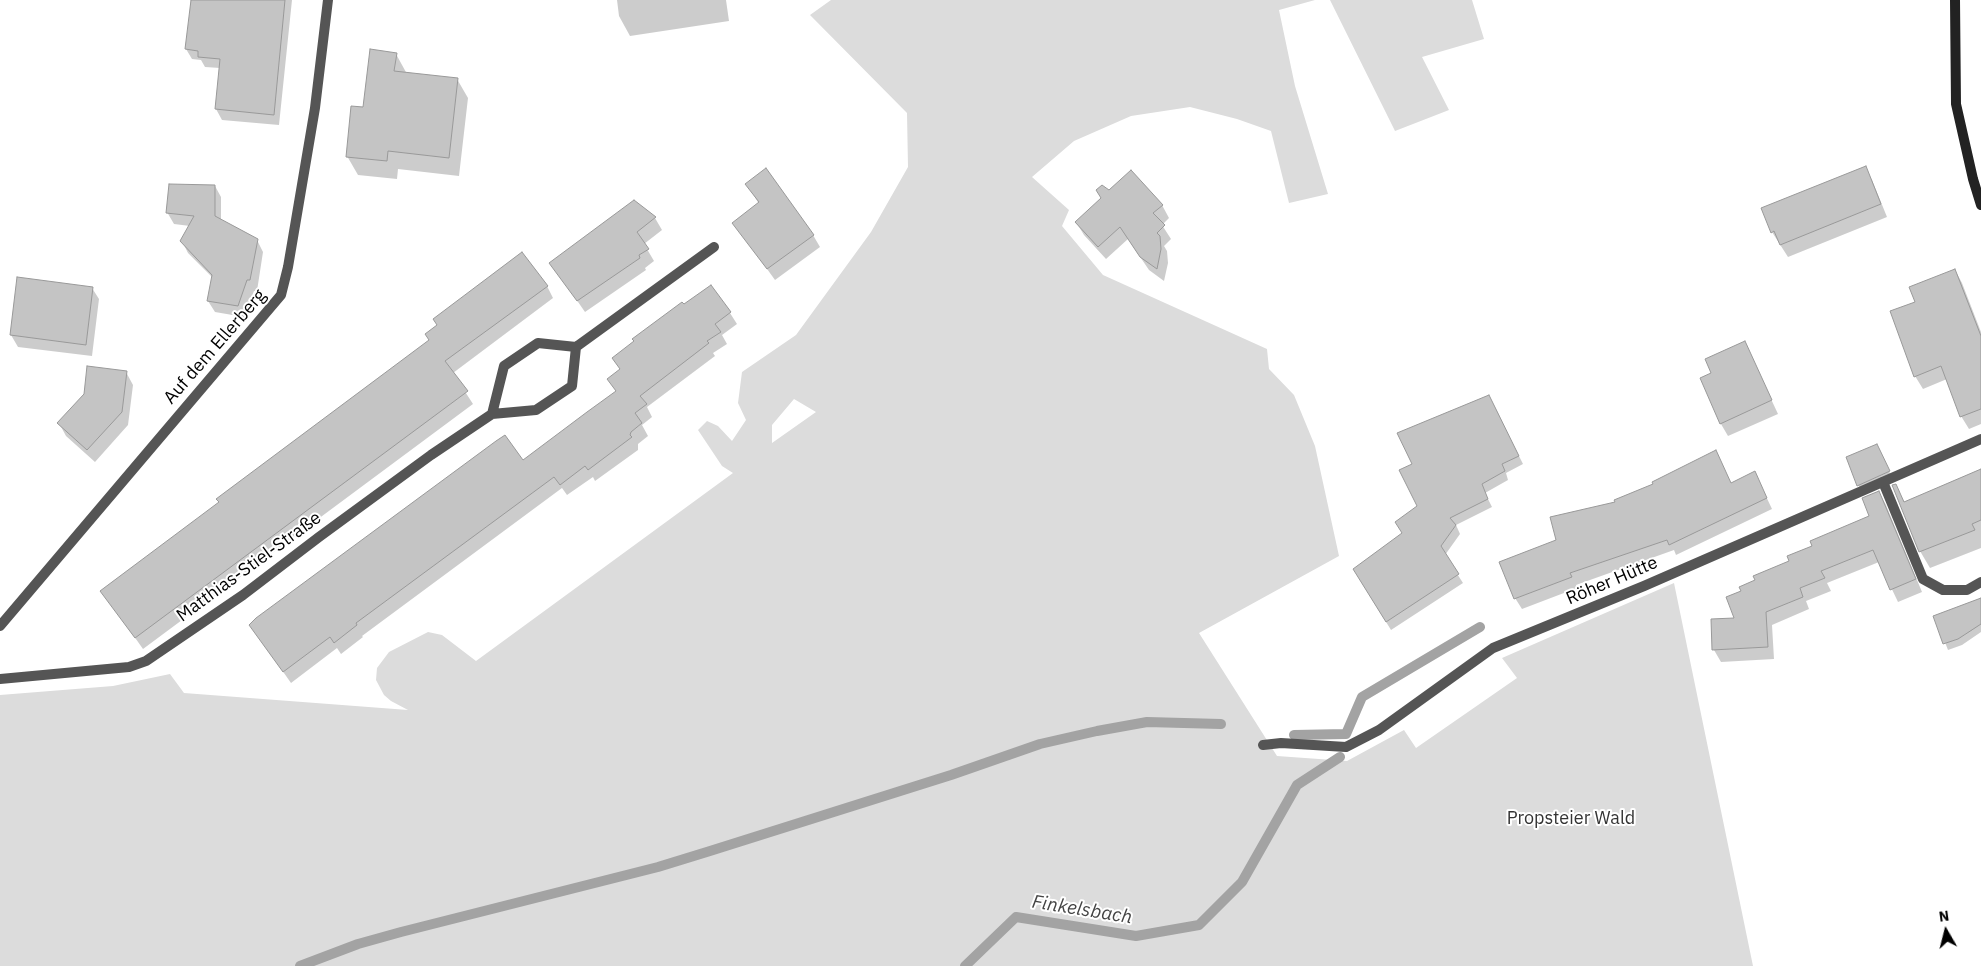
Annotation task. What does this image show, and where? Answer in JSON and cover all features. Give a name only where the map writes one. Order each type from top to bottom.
[{"type":"main road","points":[[1955,0],[1956,104],[1973,179],[1981,205]]},
{"type":"street","name":"Auf dem Ellerberg","points":[[0,626],[280,295],[288,267],[313,117],[328,0]]},
{"type":"street","points":[[492,414],[504,366],[538,343],[576,347],[714,247]]},
{"type":"street","name":"Matthias-Stiel-Straße","points":[[0,679],[121,668],[146,661],[243,595],[432,454],[492,414],[536,410],[572,386],[576,347]]},
{"type":"street","name":"Röher Hütte","points":[[1263,745],[1281,743],[1346,747],[1379,730],[1493,648],[1644,586],[1981,439]]},
{"type":"street","points":[[1883,482],[1923,579],[1943,590],[1967,590],[1981,582]]},
{"type":"green space","name":"Propsteier Wald","points":[[831,0],[1315,0],[1279,10],[1295,86],[1328,194],[1289,203],[1271,131],[1237,119],[1190,107],[1131,116],[1074,141],[1032,177],[1069,210],[1062,226],[1103,275],[1267,349],[1269,369],[1294,395],[1315,446],[1339,556],[1199,633],[1277,756],[1347,761],[1404,730],[1416,748],[1517,678],[1502,658],[1674,583],[1753,966],[0,966],[0,695],[113,686],[170,674],[184,693],[408,710],[384,695],[376,680],[377,668],[389,652],[428,632],[442,635],[476,661],[733,473],[722,466],[698,430],[707,421],[718,426],[732,441],[746,420],[738,403],[742,372],[796,335],[871,232],[908,167],[907,113],[810,15]],"holes":[[[794,399],[816,412],[772,443],[772,425]]]},
{"type":"green space","points":[[1330,0],[1472,0],[1484,39],[1422,57],[1449,110],[1395,131]]},
{"type":"building","points":[[191,0],[285,0],[274,115],[215,109],[220,59],[198,57],[198,51],[185,49]]},
{"type":"building","points":[[370,49],[397,53],[394,71],[458,78],[449,158],[388,151],[387,161],[346,157],[351,106],[363,107]]},
{"type":"building","points":[[1866,166],[1881,204],[1780,245],[1774,231],[1771,233],[1761,208]]},
{"type":"building","points":[[766,168],[814,235],[767,269],[732,223],[759,202],[745,184]]},
{"type":"building","points":[[1131,170],[1163,205],[1153,213],[1165,225],[1157,233],[1160,236],[1161,249],[1157,269],[1140,257],[1120,227],[1098,247],[1075,222],[1101,198],[1096,190],[1102,185],[1109,190]]},
{"type":"building","points":[[169,184],[215,185],[215,216],[258,239],[250,280],[247,280],[238,306],[207,301],[212,275],[180,241],[194,216],[166,213]]},
{"type":"building","points":[[634,200],[656,217],[637,232],[649,249],[639,255],[640,258],[577,301],[549,263]]},
{"type":"building","points":[[522,252],[548,286],[445,361],[468,391],[135,638],[100,591],[219,502],[216,499],[429,340],[425,334],[437,325],[433,319]]},
{"type":"building","points":[[1955,269],[1981,336],[1981,409],[1960,417],[1941,366],[1914,377],[1890,311],[1915,302],[1909,287]]},
{"type":"building","points":[[17,277],[93,287],[86,345],[10,335]]},
{"type":"building","points":[[711,285],[731,312],[715,324],[721,332],[707,341],[709,343],[640,396],[647,404],[635,413],[642,423],[631,432],[630,435],[632,437],[588,470],[585,466],[560,485],[554,477],[356,623],[357,625],[334,643],[330,637],[283,672],[249,625],[256,618],[505,435],[523,460],[616,391],[607,379],[620,369],[612,358],[634,341],[632,339],[682,302],[684,304]]},
{"type":"building","points":[[1745,341],[1772,400],[1720,424],[1700,378],[1711,373],[1705,359]]},
{"type":"building","points":[[87,366],[127,371],[122,412],[87,450],[57,423],[84,394]]},
{"type":"building","points":[[1489,395],[1519,456],[1502,464],[1505,471],[1482,484],[1488,499],[1450,518],[1456,525],[1441,546],[1459,574],[1386,622],[1353,569],[1402,533],[1395,522],[1417,506],[1399,470],[1412,464],[1397,433]]},
{"type":"building","points":[[1877,444],[1890,471],[1857,486],[1846,457]]},
{"type":"building","points":[[1716,450],[1731,483],[1755,471],[1767,498],[1669,545],[1667,540],[1570,573],[1572,577],[1514,599],[1499,562],[1556,540],[1550,517],[1615,502],[1614,500],[1653,484],[1652,482]]},
{"type":"building","points":[[1981,469],[1981,520],[1972,524],[1975,530],[1919,552],[1892,485],[1896,484],[1904,502]]},
{"type":"building","points":[[1879,491],[1916,579],[1890,590],[1873,550],[1821,571],[1825,578],[1800,588],[1803,597],[1766,612],[1768,647],[1712,650],[1711,619],[1734,618],[1726,597],[1741,591],[1739,587],[1755,580],[1753,576],[1789,561],[1787,556],[1812,546],[1810,541],[1869,516],[1862,498]]},
{"type":"building","points":[[1981,598],[1981,624],[1958,639],[1943,644],[1933,616]]},
{"type":"waterway","points":[[1294,735],[1346,734],[1362,697],[1480,627]]},
{"type":"waterway","points":[[300,966],[358,944],[401,932],[658,867],[951,775],[1040,744],[1147,722],[1221,724]]},
{"type":"waterway","name":"Finkelsbach","points":[[965,966],[1016,917],[1136,936],[1199,925],[1242,882],[1297,785],[1340,757]]}]
